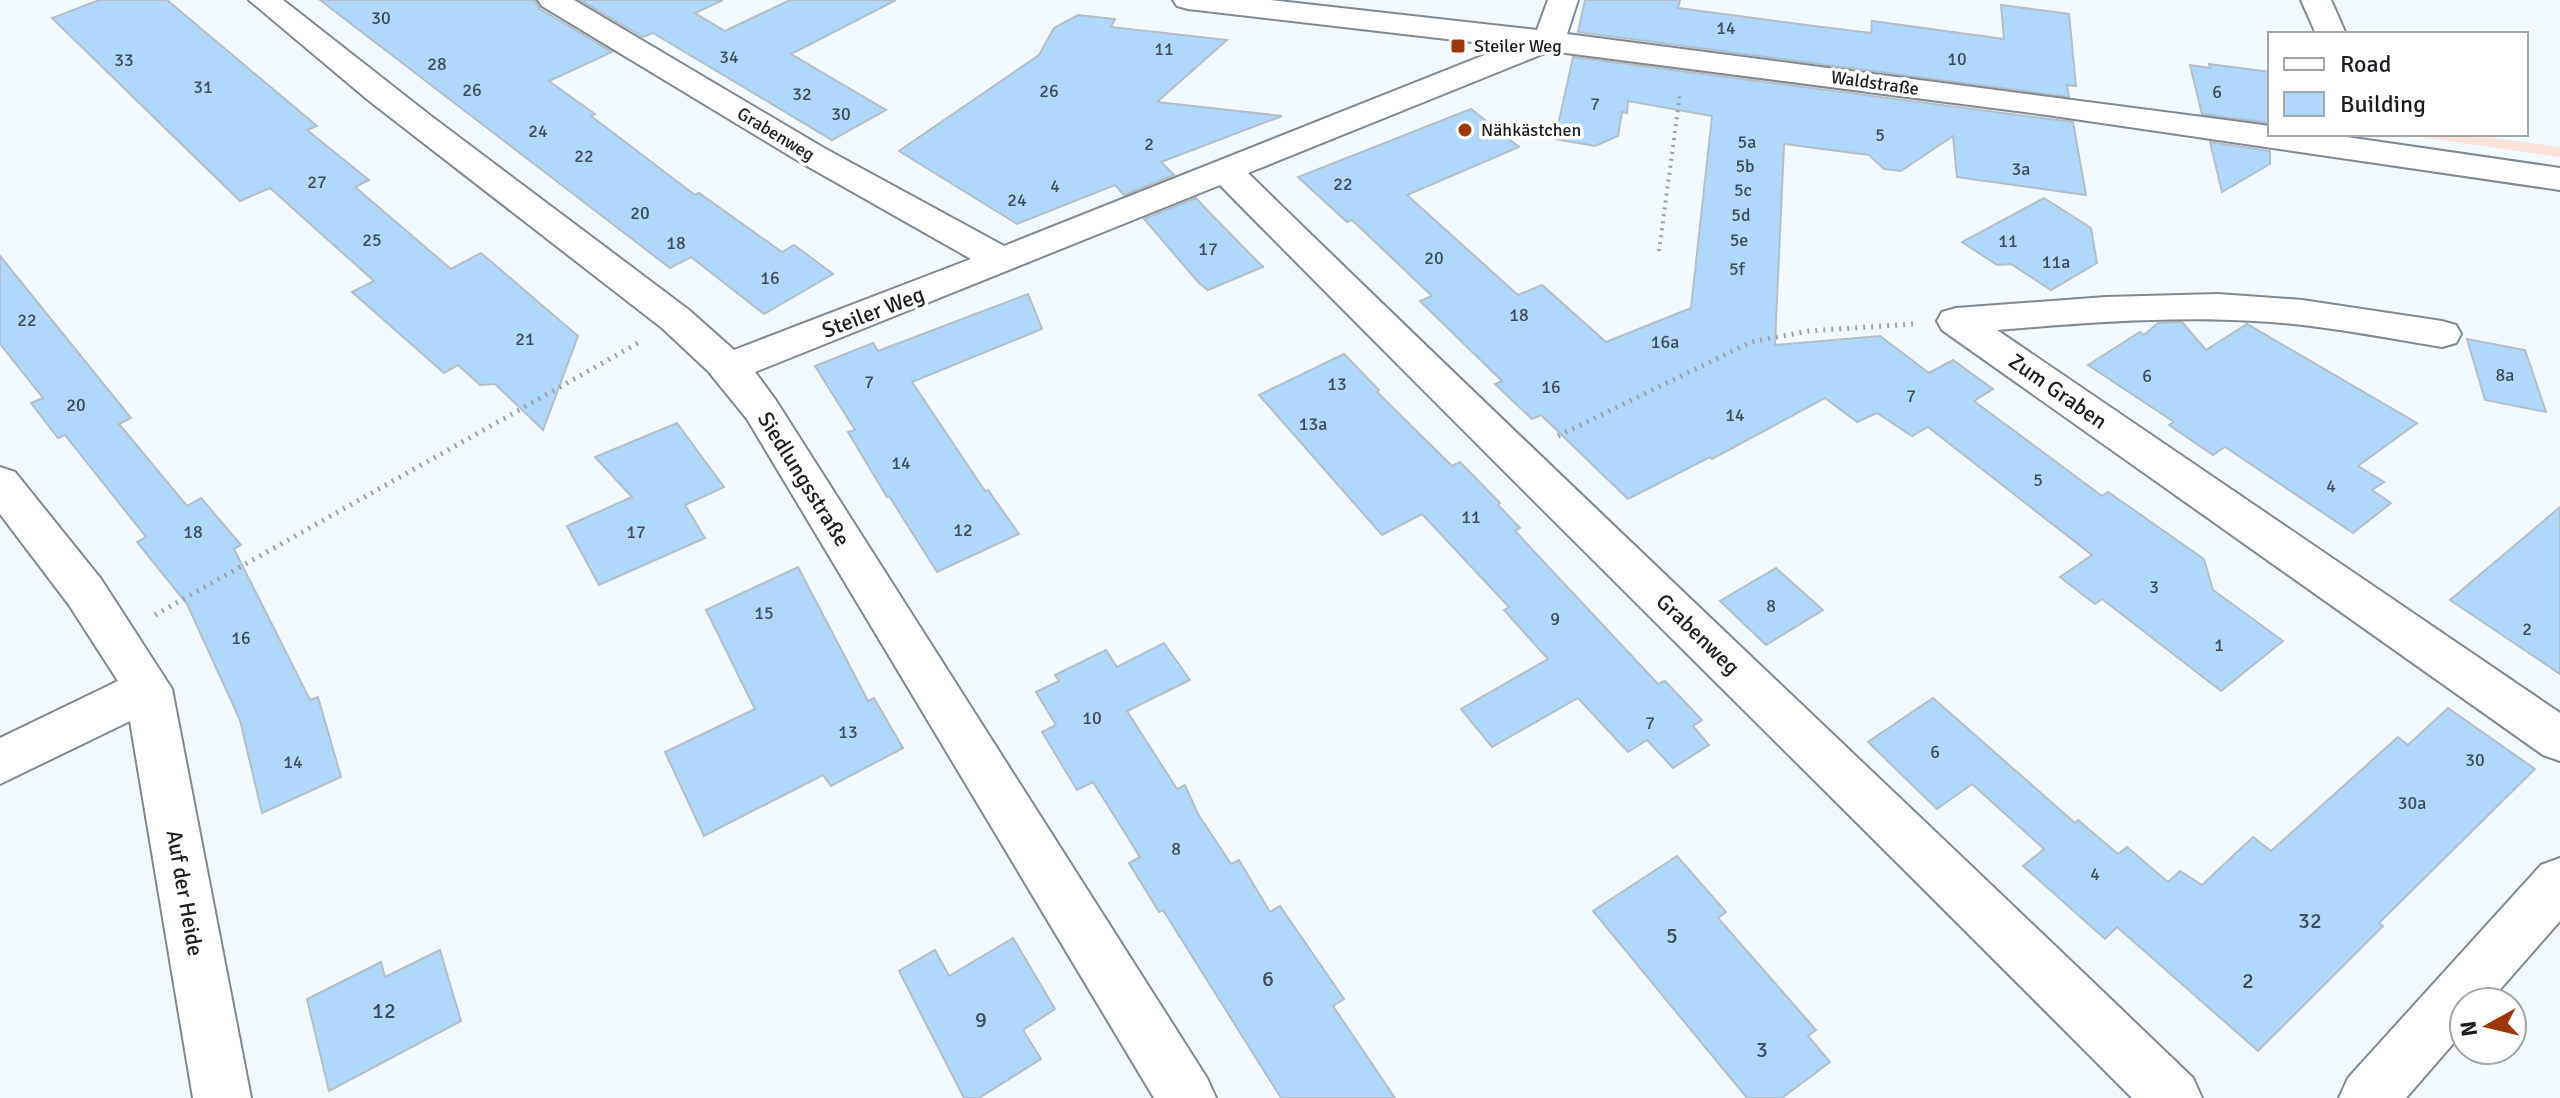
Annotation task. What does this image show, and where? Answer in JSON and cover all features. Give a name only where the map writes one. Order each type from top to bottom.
[{"type":"street","name":"Siedlungsstraße","points":[[264,0],[365,83],[677,322],[730,367],[761,409],[1187,1098]]},
{"type":"street","name":"Grabenweg","points":[[553,0],[856,181],[1003,261]]},
{"type":"street","name":"Waldstraße","points":[[1188,0],[1549,40],[2268,129]]},
{"type":"street","points":[[1549,40],[1563,0]]},
{"type":"street","points":[[2316,0],[2330,32]]},
{"type":"street","name":"Steiler Weg","points":[[730,367],[1003,261],[1549,40]]},
{"type":"street","name":"Waldstraße","points":[[2322,136],[2378,143],[2560,179]]},
{"type":"street","name":"Grabenweg","points":[[1224,169],[1514,458],[1795,727],[2173,1098]]},
{"type":"street","name":"Zum Graben","points":[[1956,321],[2174,306],[2224,307],[2340,316],[2442,334]]},
{"type":"street","name":"Zum Graben","points":[[1956,321],[2560,740]]},
{"type":"street","name":"Auf der Heide","points":[[0,483],[116,637],[148,689],[222,1098]]},
{"type":"street","points":[[0,762],[148,689]]},
{"type":"street","points":[[2368,1098],[2560,882]]},
{"type":"path","points":[[1659,251],[1685,57]]},
{"type":"path","points":[[1514,458],[1764,338],[1809,331],[1956,321]]},
{"type":"path","points":[[116,637],[677,322]]},
{"type":"shaded area","points":[[2414,136],[2480,136],[2560,147],[2560,157]]},
{"type":"building","points":[[99,0],[167,0],[317,126],[307,130],[369,180],[355,187],[451,269],[481,253],[578,336],[543,430],[495,384],[480,385],[458,365],[444,373],[352,292],[374,281],[270,188],[240,201],[52,18]]},
{"type":"building","points":[[320,0],[535,0],[540,9],[612,52],[549,81],[695,195],[699,193],[782,252],[794,245],[833,274],[764,314],[691,257],[670,268]]},
{"type":"building","points":[[580,0],[723,0],[695,13],[725,31],[790,0],[896,0],[791,54],[886,110],[832,140],[653,33],[643,37]]},
{"type":"building","points":[[1585,0],[1680,0],[1678,8],[1871,33],[1872,21],[2004,39],[2001,5],[2069,14],[2076,86],[2067,85],[2069,97],[1578,32]]},
{"type":"building","points":[[1078,15],[1115,19],[1111,27],[1227,40],[1157,102],[1282,116],[1161,162],[1174,175],[1124,195],[1115,185],[1017,224],[899,151],[1039,55],[1054,28]]},
{"type":"building","points":[[1573,57],[2073,122],[2086,195],[1957,177],[1953,136],[1901,171],[1884,169],[1869,155],[1784,144],[1775,345],[1880,336],[1929,373],[1953,360],[1993,389],[1974,401],[2102,496],[2108,492],[2204,559],[2213,590],[2283,641],[2221,691],[2102,599],[2095,604],[2060,577],[2092,555],[1928,427],[1912,436],[1877,413],[1857,422],[1825,398],[1712,459],[1710,457],[1628,499],[1541,415],[1532,419],[1495,384],[1502,381],[1420,301],[1432,296],[1352,220],[1347,222],[1298,177],[1471,109],[1519,147],[1407,195],[1518,295],[1542,285],[1606,342],[1691,308],[1712,116],[1628,101],[1627,113],[1622,112],[1618,136],[1595,146],[1555,139]]},
{"type":"building","points":[[2209,64],[2268,72],[2268,123],[2202,114],[2190,65],[2210,68]]},
{"type":"building","points":[[2210,142],[2270,151],[2270,164],[2222,192]]},
{"type":"building","points":[[1196,198],[1263,267],[1208,290],[1199,283],[1144,219]]},
{"type":"building","points":[[2044,198],[2091,228],[2097,263],[2051,290],[2011,264],[1997,265],[1962,242]]},
{"type":"building","points":[[0,256],[131,418],[119,424],[187,506],[201,498],[241,545],[234,549],[310,700],[318,697],[341,777],[262,813],[240,720],[187,604],[137,542],[146,537],[65,435],[58,438],[31,403],[43,398],[0,344]]},
{"type":"building","points":[[1028,294],[1042,329],[912,382],[985,491],[988,490],[1019,534],[937,572],[848,432],[855,430],[815,366],[873,343],[878,351]]},
{"type":"building","points":[[2182,322],[2206,350],[2247,324],[2417,423],[2358,466],[2384,482],[2372,490],[2391,503],[2353,533],[2225,447],[2213,455],[2169,425],[2174,422],[2088,365],[2140,332],[2144,335],[2158,323]]},
{"type":"building","points":[[2467,339],[2525,350],[2546,412],[2485,400]]},
{"type":"building","points":[[1344,354],[1379,390],[1377,392],[1452,466],[1460,462],[1500,503],[1498,505],[1520,528],[1515,531],[1658,684],[1665,681],[1702,720],[1693,726],[1709,745],[1673,768],[1647,740],[1628,752],[1578,698],[1492,747],[1461,709],[1548,659],[1504,610],[1509,607],[1422,514],[1382,535],[1259,395]]},
{"type":"building","points":[[677,423],[724,487],[685,505],[705,538],[599,585],[567,526],[632,497],[595,457]]},
{"type":"building","points":[[2560,507],[2560,674],[2450,600]]},
{"type":"building","points":[[798,567],[868,701],[874,698],[903,748],[831,786],[823,775],[704,836],[665,752],[755,709],[706,610]]},
{"type":"building","points":[[1776,568],[1823,610],[1766,645],[1720,601]]},
{"type":"building","points":[[1164,643],[1190,680],[1127,711],[1177,789],[1185,785],[1198,814],[1231,864],[1239,860],[1270,912],[1280,906],[1344,999],[1333,1006],[1395,1098],[1281,1098],[1163,910],[1159,912],[1129,863],[1140,857],[1093,782],[1077,790],[1042,732],[1056,725],[1036,692],[1059,681],[1055,675],[1106,650],[1117,667]]},
{"type":"building","points":[[1933,698],[2075,823],[2078,820],[2118,854],[2127,847],[2168,882],[2180,871],[2202,885],[2253,837],[2271,851],[2398,737],[2408,745],[2448,708],[2535,769],[2379,923],[2383,926],[2258,1051],[2117,927],[2105,939],[2023,866],[2044,849],[1972,784],[1937,809],[1868,742]]},
{"type":"building","points":[[1677,856],[1726,912],[1718,918],[1816,1030],[1808,1036],[1830,1062],[1782,1098],[1747,1098],[1593,911]]},
{"type":"building","points":[[1013,938],[1055,1009],[1023,1030],[1041,1059],[979,1098],[964,1098],[899,971],[935,950],[949,976]]},
{"type":"building","points":[[440,950],[461,1021],[329,1091],[307,999],[381,962],[385,977]]},
{"type":"place","name":"Steiler Weg","points":[[1458,46]]},
{"type":"place","name":"Nähkästchen","points":[[1465,130]]}]
